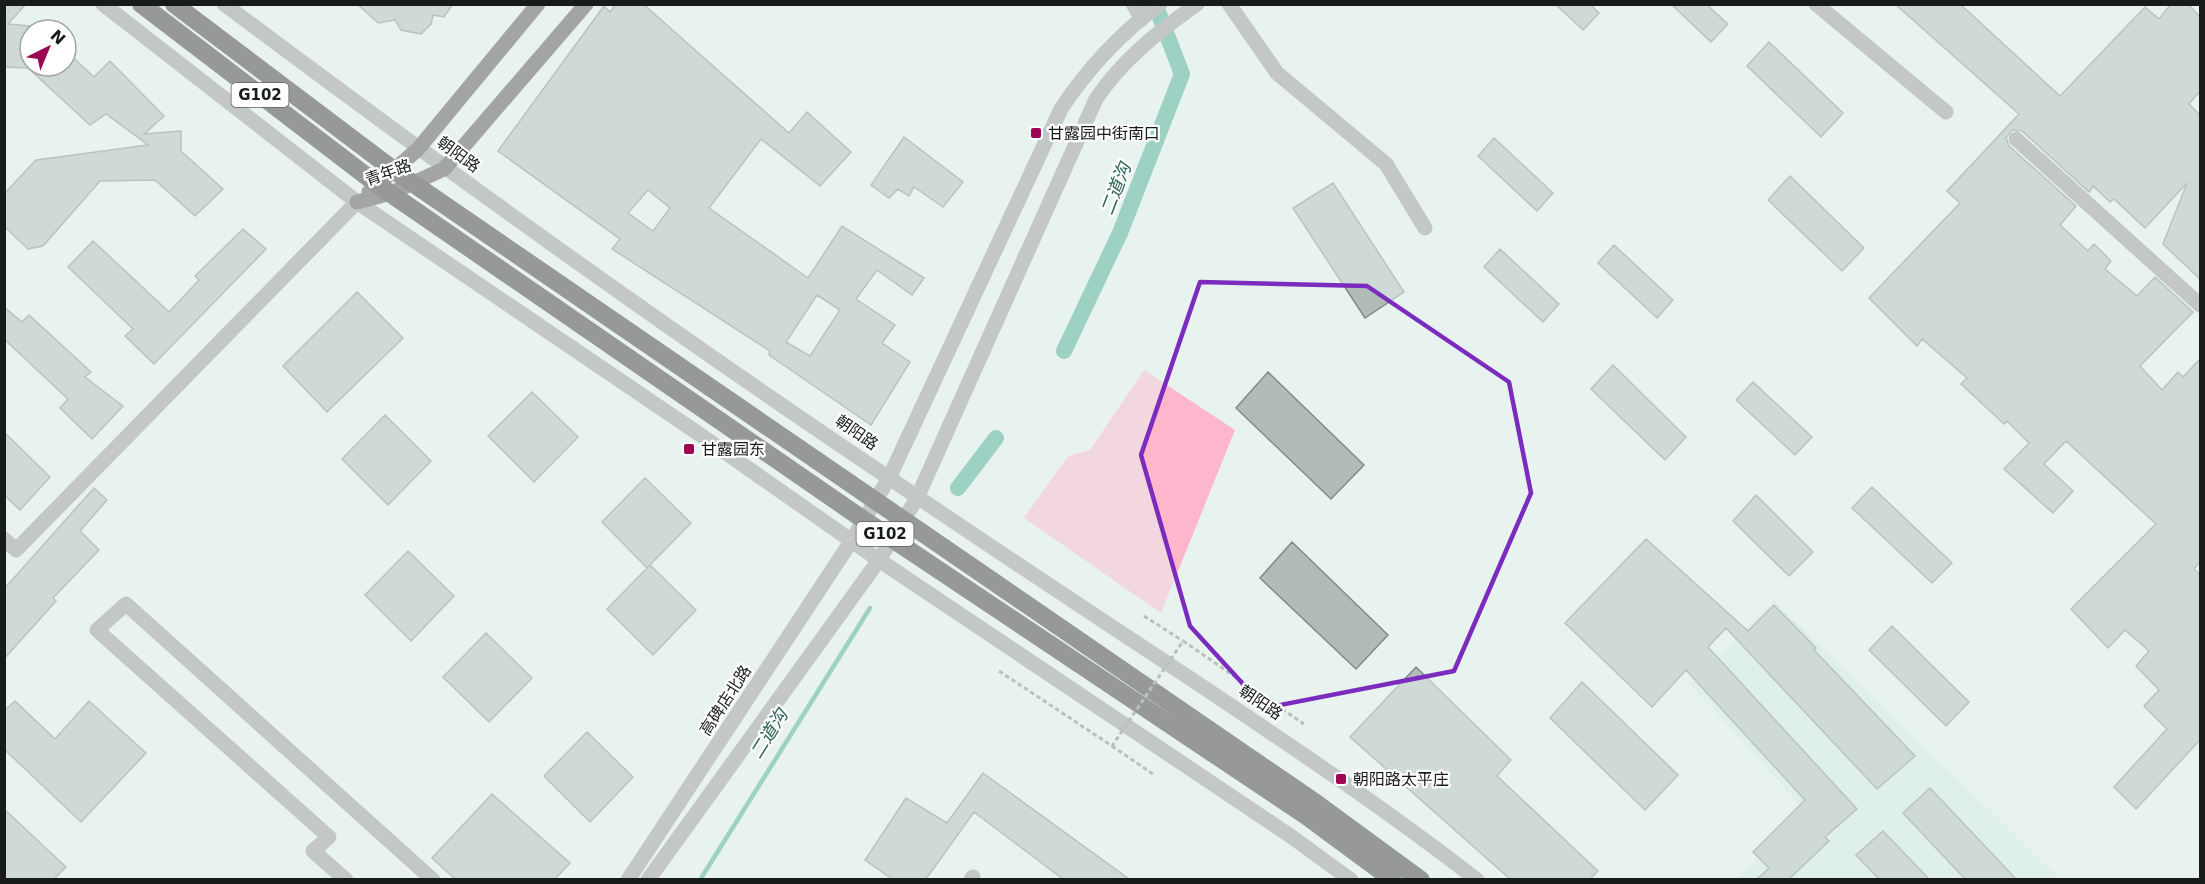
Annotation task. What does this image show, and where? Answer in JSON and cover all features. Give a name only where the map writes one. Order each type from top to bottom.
[{"type":"highway","name":"G102","points":[[141,4],[384,189],[864,520],[1305,815],[1393,879]]},
{"type":"highway","name":"G102","points":[[174,4],[412,183],[1316,803],[1421,879]]},
{"type":"main road","name":"青年路","points":[[384,189],[395,171],[418,149],[538,4]]},
{"type":"main road","name":"青年路","points":[[357,202],[384,189],[412,183],[444,169],[586,4]]},
{"type":"street","points":[[103,4],[357,202],[879,560],[1351,879]]},
{"type":"street","name":"朝阳路","points":[[224,4],[444,169],[917,498],[1341,779],[1477,879]]},
{"type":"street","points":[[1133,4],[1144,17]]},
{"type":"street","name":"高碑店北路","points":[[628,879],[852,540],[889,478],[1061,109],[1077,85],[1115,42],[1160,4]]},
{"type":"street","points":[[656,876],[879,560],[917,498],[1096,99],[1110,77],[1130,56],[1159,31],[1197,4]]},
{"type":"street","points":[[1229,4],[1278,73],[1386,164],[1425,228]]},
{"type":"street","points":[[1816,4],[1947,112]]},
{"type":"street","points":[[2016,139],[2200,305]]},
{"type":"street","points":[[4,539],[16,550],[357,202]]},
{"type":"street","points":[[346,879],[313,851],[329,837],[97,630],[126,604],[433,879]]},
{"type":"path","points":[[1144,616],[1304,724]]},
{"type":"path","points":[[1112,746],[1183,641]]},
{"type":"path","points":[[999,671],[1153,774]]},
{"type":"highlighted area","points":[[1200,282],[1367,286],[1509,382],[1531,493],[1454,671],[1265,708],[1190,626],[1141,455]]},
{"type":"shaded area","points":[[1144,370],[1235,430],[1161,613],[1024,518],[1068,456],[1090,450]]},
{"type":"shaded area","points":[[1774,600],[2060,879],[1736,879],[1808,814],[1690,684]]},
{"type":"building","points":[[4,4],[26,4],[8,24],[18,25],[18,68],[4,67]]},
{"type":"building","points":[[357,4],[453,4],[444,17],[433,15],[431,24],[421,34],[401,30],[395,20],[378,23]]},
{"type":"building","points":[[616,4],[643,4],[789,133],[807,112],[851,152],[820,186],[761,139],[709,208],[808,278],[842,226],[924,278],[912,295],[877,270],[856,299],[895,325],[882,343],[910,362],[871,425],[769,355],[770,351],[612,249],[620,239],[498,151],[604,6],[610,12]],"holes":[[[648,190],[670,208],[653,231],[628,213]],[[817,295],[840,310],[810,356],[786,342]]]},
{"type":"building","points":[[1555,4],[1590,4],[1599,13],[1583,30]]},
{"type":"building","points":[[1671,4],[1706,4],[1728,24],[1711,42]]},
{"type":"building","points":[[1895,4],[1960,4],[2060,96],[2145,7],[2159,19],[2171,4],[2188,4],[2200,17],[2200,91],[2189,104],[2200,115],[2200,279],[2163,244],[2187,183],[2145,228],[2114,199],[2110,202],[2093,186],[2089,192],[2022,131],[2012,130],[2006,138],[2009,146],[2076,206],[2060,225],[2088,251],[2094,244],[2111,261],[2105,269],[2137,296],[2155,277],[2193,312],[2140,366],[2162,390],[2178,372],[2183,377],[2200,359],[2200,562],[2194,569],[2200,575],[2200,740],[2136,809],[2114,787],[2167,729],[2144,706],[2159,690],[2136,666],[2149,651],[2125,630],[2108,648],[2071,609],[2156,524],[2066,441],[2044,464],[2073,491],[2053,513],[2004,469],[2029,443],[2007,421],[2004,424],[1961,384],[1967,378],[1922,339],[1917,346],[1869,298],[1960,203],[1947,191],[2019,114]]},
{"type":"building","points":[[1769,42],[1843,113],[1821,137],[1747,66]]},
{"type":"building","points":[[110,61],[164,116],[144,134],[181,131],[181,151],[223,189],[195,216],[155,180],[100,181],[43,246],[28,249],[4,226],[4,194],[36,160],[148,145],[106,114],[90,125],[39,78],[78,78],[78,62],[94,77]]},
{"type":"building","points":[[904,137],[963,182],[943,207],[914,187],[909,196],[898,189],[889,198],[871,185]]},
{"type":"building","points":[[1494,138],[1553,193],[1537,211],[1478,156]]},
{"type":"building","points":[[1790,176],[1864,248],[1842,271],[1768,200]]},
{"type":"building","points":[[1333,183],[1404,292],[1365,318],[1293,208]]},
{"type":"building","points":[[243,229],[266,249],[154,364],[125,336],[133,329],[68,267],[93,241],[169,312],[199,280],[195,276]]},
{"type":"building","points":[[1614,245],[1673,300],[1657,318],[1598,263]]},
{"type":"building","points":[[1500,249],[1559,304],[1543,322],[1484,267]]},
{"type":"building","points":[[357,292],[403,338],[327,412],[283,366]]},
{"type":"building","points":[[4,307],[22,322],[29,315],[91,372],[85,377],[123,406],[92,439],[60,408],[68,399],[4,339]]},
{"type":"building","points":[[1613,365],[1686,437],[1665,460],[1591,389]]},
{"type":"building","points":[[1268,372],[1364,465],[1331,499],[1236,408]]},
{"type":"building","points":[[1753,382],[1812,437],[1795,455],[1736,400]]},
{"type":"building","points":[[532,392],[578,437],[534,482],[488,436]]},
{"type":"building","points":[[385,415],[431,461],[388,505],[342,459]]},
{"type":"building","points":[[4,432],[50,477],[20,510],[4,495]]},
{"type":"building","points":[[645,478],[691,523],[647,568],[602,522]]},
{"type":"building","points":[[1872,487],[1952,563],[1932,583],[1852,508]]},
{"type":"building","points":[[94,488],[107,500],[80,531],[99,550],[53,598],[56,601],[4,659],[4,589]]},
{"type":"building","points":[[1756,495],[1813,552],[1789,576],[1733,521]]},
{"type":"building","points":[[1646,539],[1748,631],[1774,605],[1915,756],[1877,789],[1726,628],[1708,647],[1857,809],[1825,837],[1829,841],[1789,879],[1757,879],[1769,868],[1753,852],[1805,800],[1686,670],[1652,707],[1565,623]]},
{"type":"building","points":[[1292,542],[1388,635],[1356,669],[1260,578]]},
{"type":"building","points":[[408,551],[454,596],[411,641],[365,595]]},
{"type":"building","points":[[650,565],[696,610],[653,655],[607,609]]},
{"type":"building","points":[[1892,626],[1969,702],[1946,726],[1869,650]]},
{"type":"building","points":[[486,633],[532,678],[489,722],[443,677]]},
{"type":"building","points":[[1416,667],[1511,760],[1497,776],[1598,871],[1590,879],[1510,879],[1350,737]]},
{"type":"building","points":[[1582,682],[1678,775],[1645,810],[1550,718]]},
{"type":"building","points":[[15,701],[55,739],[89,701],[146,753],[81,822],[4,749],[4,711]]},
{"type":"building","points":[[587,732],[633,777],[590,822],[544,776]]},
{"type":"building","points":[[983,773],[1129,879],[1063,879],[974,812],[926,879],[892,879],[865,860],[906,798],[947,823]]},
{"type":"building","points":[[1930,788],[2016,879],[1965,879],[1903,813]]},
{"type":"building","points":[[492,794],[570,863],[555,879],[455,879],[432,858]]},
{"type":"building","points":[[4,809],[66,867],[54,879],[4,879]]},
{"type":"building","points":[[1883,831],[1929,879],[1879,879],[1856,855]]},
{"type":"waterway","name":"二道沟","points":[[1064,351],[1120,233],[1182,74],[1155,4]]},
{"type":"waterway","name":"二道沟","points":[[958,488],[996,438]]},
{"type":"waterway","name":"二道沟","points":[[700,880],[870,608]]},
{"type":"place","name":"甘露园中街南口","points":[[1036,133]]},
{"type":"place","name":"甘露园东","points":[[689,449]]},
{"type":"place","name":"朝阳路太平庄","points":[[1341,779]]}]
